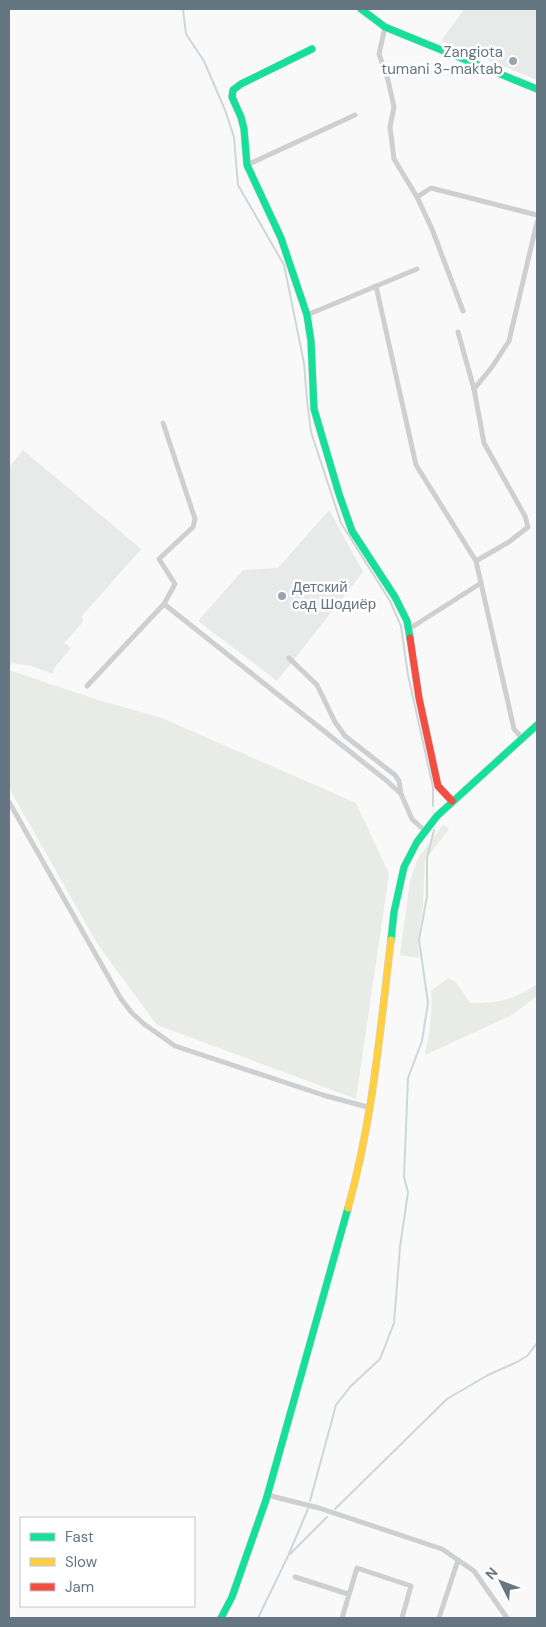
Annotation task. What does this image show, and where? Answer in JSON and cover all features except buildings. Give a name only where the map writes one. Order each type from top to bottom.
[{"type":"main road","points":[[361,9],[385,27],[537,89]]},
{"type":"main road","points":[[312,49],[241,84],[233,90],[232,98],[241,117],[244,129],[247,165],[281,238],[307,315],[311,341],[314,409],[339,494],[352,531],[404,613],[410,630],[419,698],[438,786],[452,801]]},
{"type":"main road","points":[[221,1618],[232,1597],[267,1495],[357,1176],[371,1108],[398,890],[410,854],[424,830],[452,801],[537,725]]},
{"type":"street","points":[[385,27],[380,54],[394,108],[390,127],[394,159],[417,197],[432,229],[463,311]]},
{"type":"street","points":[[247,165],[355,115]]},
{"type":"street","points":[[417,197],[431,188],[537,215]]},
{"type":"street","points":[[474,389],[492,367],[509,341],[537,222]]},
{"type":"street","points":[[307,315],[417,270]]},
{"type":"street","points":[[376,286],[416,466],[476,561],[514,729],[522,738]]},
{"type":"street","points":[[458,332],[474,389],[484,443],[525,516],[528,527],[509,542],[476,561]]},
{"type":"street","points":[[87,686],[164,604],[175,584],[159,559],[193,527],[195,519],[163,423]]},
{"type":"street","points":[[410,630],[481,583]]},
{"type":"street","points":[[164,604],[401,794]]},
{"type":"street","points":[[289,658],[317,685],[339,729],[345,736],[395,775],[399,781],[401,794],[412,819],[424,830]]},
{"type":"street","points":[[9,802],[121,999],[144,1024],[175,1046],[323,1095],[371,1108]]},
{"type":"street","points":[[267,1495],[319,1508],[442,1550],[474,1571],[507,1618]]},
{"type":"street","points":[[440,1618],[458,1560]]},
{"type":"street","points":[[342,1618],[357,1568],[411,1586],[402,1618]]},
{"type":"street","points":[[295,1577],[348,1594]]},
{"type":"shaded area","name":"Zangiota tumani 3-maktab","points":[[464,9],[537,9],[537,80],[441,41]]},
{"type":"shaded area","points":[[23,450],[141,549],[82,616],[83,622],[64,643],[71,648],[54,668],[53,674],[32,666],[12,663],[9,668],[9,467]]},
{"type":"shaded area","name":"Детский сад Шодиёр","points":[[329,510],[363,572],[277,681],[198,621],[243,570],[278,568]]},
{"type":"shaded area","points":[[9,670],[95,699],[162,718],[356,803],[389,874],[356,1099],[157,1025],[98,945],[9,788]]},
{"type":"shaded area","points":[[443,825],[449,829],[425,860],[423,904],[418,941],[419,958],[400,955],[410,881],[418,858]]},
{"type":"shaded area","points":[[448,978],[456,982],[470,1003],[505,1000],[521,994],[537,984],[537,996],[512,1015],[425,1055],[431,1016],[431,991]]},
{"type":"waterway","points":[[183,9],[186,34],[204,61],[225,110],[234,137],[238,185],[284,265],[304,363],[311,432],[341,523],[390,601],[401,626],[408,675],[433,787],[433,806]]},
{"type":"waterway","points":[[310,1501],[336,1405],[350,1387],[380,1359],[394,1323],[400,1247],[408,1192],[404,1177],[408,1078],[422,1041],[428,1003],[419,940],[427,896],[427,858],[434,830]]},
{"type":"waterway","points":[[335,1509],[447,1399],[488,1375],[527,1356],[537,1343]]},
{"type":"waterway","points":[[258,1618],[308,1509]]},
{"type":"waterway","points":[[290,1554],[327,1517]]},
{"type":"traffic: fast","points":[[361,9],[385,27],[537,89]]},
{"type":"traffic: fast","points":[[312,49],[241,84],[233,90],[232,97],[244,129],[247,165],[281,238],[307,315],[311,341],[314,409],[339,494],[352,531],[395,597],[407,621],[410,638]]},
{"type":"traffic: fast","points":[[391,940],[394,912],[404,867],[417,842],[437,816],[537,725]]},
{"type":"traffic: fast","points":[[221,1618],[232,1597],[266,1500],[348,1208]]},
{"type":"traffic: slow","points":[[348,1208],[357,1175],[370,1108],[391,940]]},
{"type":"traffic: jam","points":[[410,638],[419,698],[438,786],[452,801]]},
{"type":"place","name":"Zangiota tumani 3-maktab","points":[[513,61]]},
{"type":"place","name":"Детский сад Шодиёр","points":[[282,596]]}]
